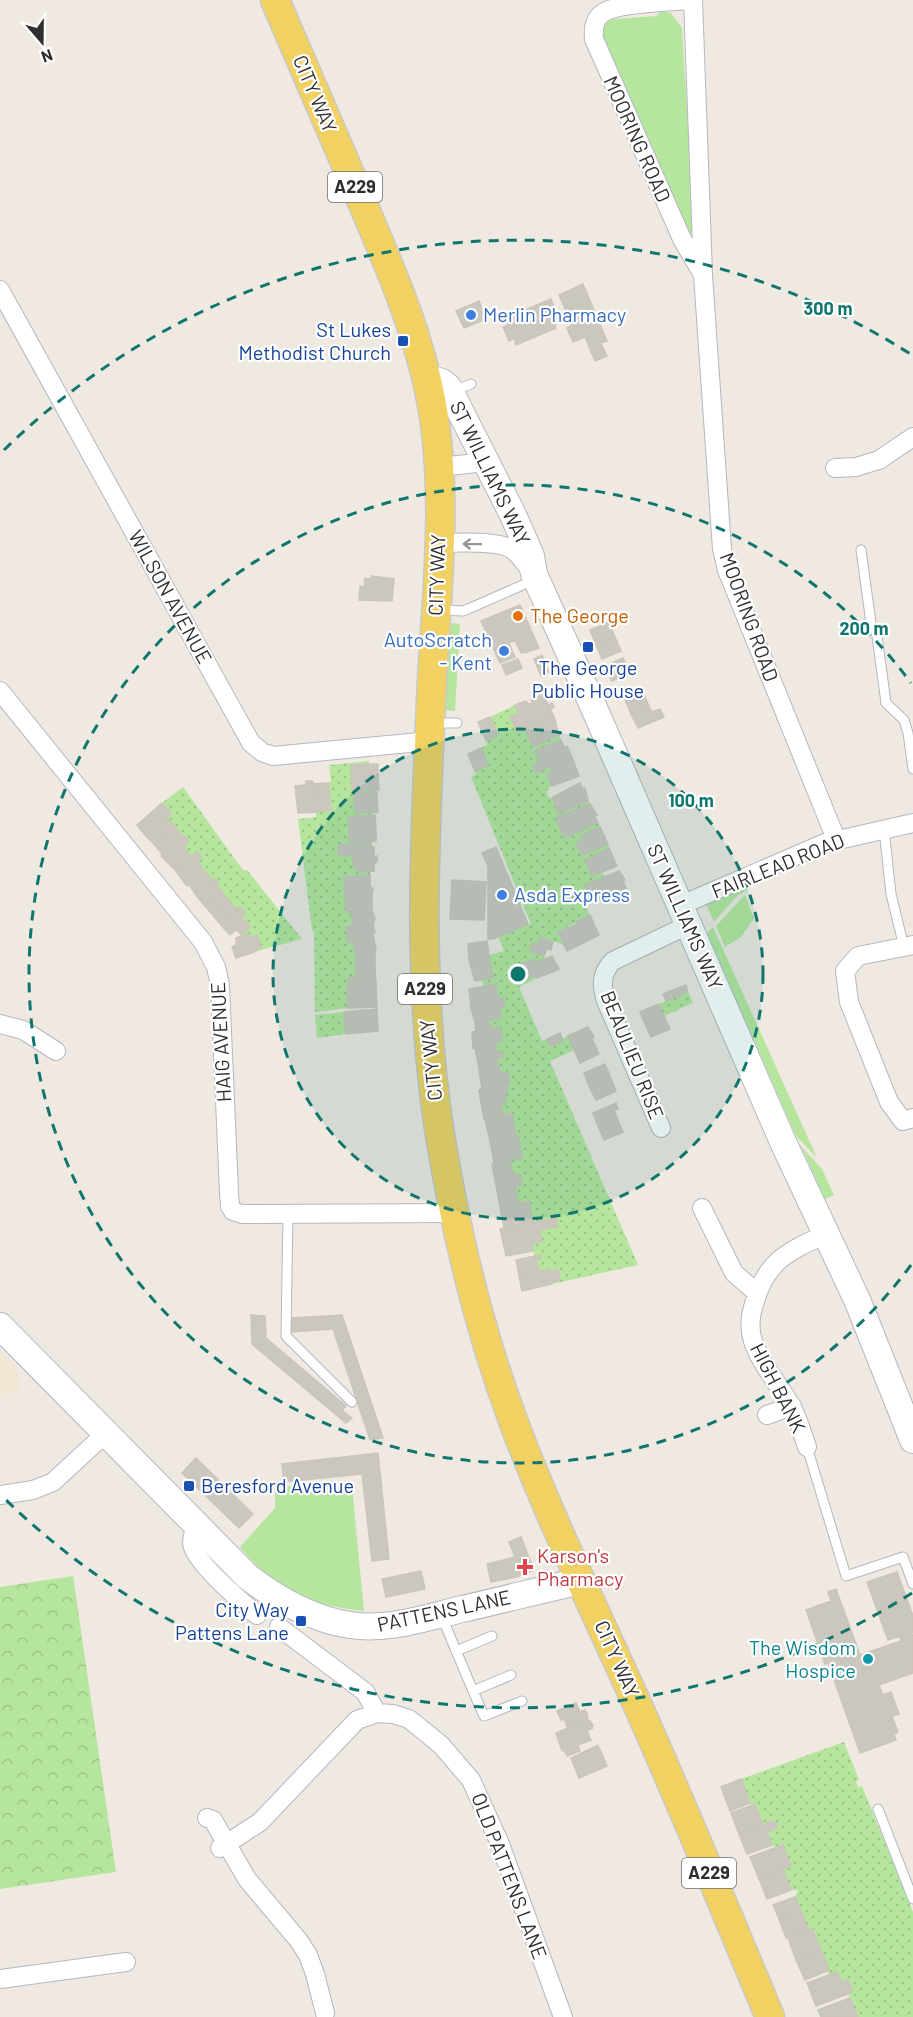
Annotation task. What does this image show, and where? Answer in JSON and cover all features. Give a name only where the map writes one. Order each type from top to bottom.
[{"type":"main road","name":"CITY WAY","points":[[275,0],[398,287],[433,407],[439,467],[440,543],[436,610],[439,729],[423,927],[425,1000],[438,1117],[454,1213],[477,1307],[504,1395],[546,1501],[648,1729],[770,2017]]},
{"type":"street","name":"MOORING ROAD","points":[[687,0],[616,8],[605,12],[597,19],[593,30],[594,42],[681,239],[703,275]]},
{"type":"street","name":"MOORING ROAD","points":[[693,0],[703,275],[722,549],[727,570],[836,839]]},
{"type":"street","name":"WILSON AVENUE","points":[[0,290],[251,743],[262,752],[273,756],[439,729]]},
{"type":"street","name":"ST WILLIAMS WAY","points":[[426,377],[461,388],[486,462],[531,556],[535,577],[594,706],[783,1142],[874,1339],[913,1440]]},
{"type":"street","points":[[836,468],[853,467],[879,460],[913,437]]},
{"type":"street","points":[[439,467],[486,462]]},
{"type":"street","points":[[499,545],[507,530],[516,523]]},
{"type":"street","points":[[440,543],[499,545],[513,550],[535,577]]},
{"type":"street","name":"HAIG AVENUE","points":[[0,691],[208,949],[216,967],[220,985],[230,1206],[235,1213],[454,1213]]},
{"type":"street","name":"FAIRLEAD ROAD","points":[[683,915],[795,855],[836,839],[913,823]]},
{"type":"street","name":"BEAULIEU RISE","points":[[661,1128],[609,1007],[602,981],[613,961],[683,915]]},
{"type":"street","points":[[909,946],[858,956],[845,971],[849,1002],[889,1102],[903,1121],[913,1118]]},
{"type":"street","points":[[0,1024],[22,1030],[56,1051]]},
{"type":"street","points":[[702,1208],[734,1273],[757,1293]]},
{"type":"street","name":"HIGH BANK","points":[[807,1447],[792,1407],[759,1353],[753,1339],[750,1317],[763,1278],[778,1261],[826,1234]]},
{"type":"street","name":"PATTENS LANE","points":[[0,1326],[105,1434],[257,1584],[280,1600],[320,1618],[351,1625],[389,1626],[581,1581]]},
{"type":"street","points":[[767,1415],[792,1407]]},
{"type":"street","points":[[0,1495],[33,1490],[53,1482],[105,1434]]},
{"type":"street","points":[[196,1524],[192,1544],[196,1555],[257,1615]]},
{"type":"street","points":[[223,1846],[260,1822],[357,1720],[377,1713],[366,1692],[279,1628]]},
{"type":"street","name":"OLD PATTENS LANE","points":[[377,1713],[393,1714],[409,1719],[441,1745],[471,1780],[500,1844],[563,2017]]},
{"type":"street","points":[[207,1818],[213,1820],[223,1846],[247,1879],[308,1955],[326,2013]]},
{"type":"street","points":[[0,1979],[126,1962]]},
{"type":"lane","points":[[861,550],[871,623],[877,636],[886,703],[904,720],[913,769]]},
{"type":"lane","points":[[436,610],[468,609],[535,577]]},
{"type":"lane","points":[[884,829],[891,894],[909,946]]},
{"type":"lane","points":[[288,1214],[286,1336],[352,1402]]},
{"type":"lane","points":[[807,1447],[846,1576],[903,1557],[913,1584]]},
{"type":"lane","points":[[441,1614],[484,1716],[522,1701]]},
{"type":"lane","points":[[456,1651],[492,1636]]},
{"type":"lane","points":[[473,1691],[511,1675]]},
{"type":"lane","points":[[878,1809],[913,1899]]},
{"type":"shaded area","points":[[0,1351],[16,1367],[19,1392],[0,1394]]},
{"type":"green space","points":[[662,11],[671,13],[682,28],[694,229],[691,233],[687,233],[601,34],[602,25],[611,18],[656,16]]},
{"type":"green space","points":[[452,623],[460,624],[455,711],[445,710],[449,627]]},
{"type":"green space","points":[[515,705],[519,713],[511,717],[517,732],[525,729],[533,746],[559,735],[561,740],[535,751],[539,762],[533,765],[536,773],[550,767],[552,772],[547,774],[552,786],[546,792],[549,798],[553,797],[558,814],[588,801],[590,804],[556,818],[564,838],[598,823],[600,827],[581,836],[583,840],[576,844],[581,855],[608,844],[609,848],[585,860],[592,876],[603,873],[605,877],[585,885],[591,899],[605,893],[607,896],[585,904],[590,915],[558,932],[564,945],[541,937],[538,945],[532,944],[530,951],[544,956],[545,959],[535,963],[533,959],[520,964],[526,979],[536,975],[537,978],[519,987],[542,1041],[547,1039],[551,1046],[568,1036],[574,1050],[550,1061],[638,1265],[552,1284],[560,1280],[558,1270],[539,1271],[536,1260],[541,1259],[540,1256],[534,1256],[532,1243],[542,1241],[540,1230],[558,1226],[556,1218],[533,1222],[529,1201],[518,1203],[515,1186],[522,1185],[513,1175],[510,1160],[522,1157],[512,1114],[503,1115],[501,1105],[506,1104],[504,1093],[508,1092],[507,1083],[509,1083],[500,1073],[497,1059],[503,1057],[502,1051],[496,1052],[495,1043],[503,1041],[500,1027],[491,1029],[487,1021],[502,1018],[500,1008],[503,998],[499,999],[483,987],[482,980],[493,978],[489,955],[504,951],[498,936],[531,924],[471,777],[476,774],[468,754],[487,745],[486,741],[498,735],[490,717]]},
{"type":"green space","points":[[369,761],[369,764],[351,765],[352,791],[377,790],[377,792],[354,793],[355,813],[368,812],[375,815],[348,817],[349,842],[376,841],[338,846],[338,855],[353,856],[357,866],[370,871],[370,875],[344,877],[346,911],[352,911],[352,927],[346,927],[347,941],[354,941],[356,977],[348,978],[348,1008],[315,1012],[314,931],[312,931],[298,819],[316,817],[316,812],[331,810],[329,765]]},
{"type":"green space","points":[[183,787],[244,871],[247,870],[302,939],[254,952],[261,947],[257,935],[242,936],[250,927],[216,885],[219,882],[216,879],[213,881],[197,862],[174,869],[190,855],[183,847],[189,842],[166,817],[171,813],[162,803]]},
{"type":"green space","points":[[747,885],[747,890],[737,896],[714,922],[706,904],[710,900]]},
{"type":"green space","points":[[745,895],[754,918],[741,937],[725,947],[716,926]]},
{"type":"green space","points":[[713,927],[817,1158],[796,1136],[707,933]]},
{"type":"green space","points":[[688,992],[693,1003],[664,1016],[659,1004]]},
{"type":"green space","points":[[344,1012],[346,1034],[317,1038],[315,1015]]},
{"type":"green space","points":[[801,1146],[822,1169],[834,1195],[825,1199]]},
{"type":"green space","points":[[350,1483],[364,1611],[326,1605],[294,1593],[267,1575],[240,1547],[275,1508],[275,1487]]},
{"type":"green space","points":[[73,1576],[116,1872],[0,1889],[0,1587]]},
{"type":"green space","points":[[844,1742],[859,1780],[856,1781],[858,1787],[862,1786],[913,1912],[913,2017],[858,2017],[848,1994],[853,1992],[849,1981],[842,1983],[837,1972],[829,1975],[813,1929],[808,1930],[795,1897],[798,1890],[791,1890],[783,1869],[791,1866],[783,1845],[774,1847],[767,1832],[776,1829],[776,1823],[771,1821],[763,1825],[756,1804],[751,1805],[741,1779]]},
{"type":"building","points":[[583,284],[607,341],[601,343],[607,356],[595,361],[585,337],[573,342],[567,328],[572,325],[559,295]]},
{"type":"building","points":[[551,299],[559,319],[554,321],[556,328],[516,345],[514,338],[509,341],[503,327],[508,325],[505,318]]},
{"type":"building","name":"Merlin Pharmacy","points":[[479,301],[486,319],[464,328],[456,311]]},
{"type":"building","points":[[371,576],[394,579],[392,601],[359,600],[360,586],[364,587],[365,578],[371,579]]},
{"type":"building","points":[[520,605],[539,648],[521,653],[515,640],[509,643],[515,657],[500,663],[481,621]]},
{"type":"building","points":[[609,622],[615,637],[596,645],[590,630]]},
{"type":"building","points":[[615,637],[621,651],[602,659],[596,645]]},
{"type":"building","points":[[542,655],[549,672],[541,676],[534,659]]},
{"type":"building","points":[[623,658],[630,673],[612,681],[605,666]]},
{"type":"building","points":[[518,659],[522,668],[506,675],[502,665]]},
{"type":"building","points":[[643,692],[649,706],[631,714],[625,700]]},
{"type":"building","points":[[544,694],[548,705],[552,703],[554,707],[550,709],[554,716],[517,732],[510,716],[519,713],[515,705],[526,701],[528,704],[532,703],[531,700]]},
{"type":"building","points":[[649,706],[652,712],[660,709],[664,717],[638,728],[631,714]]},
{"type":"building","points":[[554,716],[559,735],[533,747],[525,729]]},
{"type":"building","points":[[490,717],[498,735],[486,741],[478,722]]},
{"type":"building","points":[[561,740],[572,757],[536,773],[533,765],[539,762],[535,751]]},
{"type":"building","points":[[481,748],[488,765],[475,771],[468,754]]},
{"type":"building","points":[[572,757],[579,776],[552,786],[547,774],[552,772],[550,767]]},
{"type":"building","points":[[378,764],[378,776],[351,778],[351,765]]},
{"type":"building","points":[[378,776],[379,790],[352,791],[351,778]]},
{"type":"building","points":[[306,781],[312,781],[314,784],[316,812],[298,813],[295,786],[306,785]]},
{"type":"building","points":[[328,783],[331,810],[316,812],[314,784]]},
{"type":"building","points":[[580,783],[583,789],[585,788],[588,801],[558,814],[553,797]]},
{"type":"building","points":[[377,792],[378,812],[355,813],[354,793]]},
{"type":"building","points":[[162,803],[171,813],[145,835],[137,825]]},
{"type":"building","points":[[590,804],[597,815],[594,815],[598,823],[564,838],[556,818]]},
{"type":"building","points":[[375,815],[376,828],[349,829],[348,817]]},
{"type":"building","points":[[166,817],[175,827],[154,844],[145,835]]},
{"type":"building","points":[[175,827],[183,837],[162,854],[154,844]]},
{"type":"building","points":[[600,827],[608,844],[581,855],[576,843],[583,840],[580,836]]},
{"type":"building","points":[[376,828],[376,841],[349,842],[349,829]]},
{"type":"building","points":[[184,836],[189,842],[183,847],[190,855],[174,869],[161,856]]},
{"type":"building","points":[[371,843],[371,847],[374,847],[374,856],[377,856],[374,871],[357,872],[357,866],[353,866],[353,856],[338,855],[338,845]]},
{"type":"building","name":"Asda Express","points":[[496,847],[528,924],[488,939],[488,866],[482,853]]},
{"type":"building","points":[[609,848],[617,866],[592,876],[585,860]]},
{"type":"building","points":[[197,852],[202,858],[197,862],[205,872],[187,886],[175,870]]},
{"type":"building","points":[[619,871],[625,880],[623,881],[626,888],[607,896],[605,893],[591,900],[585,885]]},
{"type":"building","points":[[205,872],[213,881],[196,895],[189,885]]},
{"type":"building","points":[[370,875],[372,895],[345,897],[344,877]]},
{"type":"building","points":[[216,879],[219,882],[216,885],[221,891],[204,905],[196,895]]},
{"type":"building","points":[[452,880],[486,882],[484,920],[450,919]]},
{"type":"building","points":[[221,891],[229,901],[212,914],[204,905]]},
{"type":"building","points":[[372,895],[372,910],[346,912],[345,897]]},
{"type":"building","points":[[229,901],[237,911],[220,924],[212,914]]},
{"type":"building","points":[[241,907],[246,913],[241,917],[250,927],[241,935],[237,929],[230,935],[220,924]]},
{"type":"building","points":[[372,910],[375,918],[373,925],[352,927],[352,911]]},
{"type":"building","points":[[590,915],[599,935],[581,944],[573,926],[578,923],[577,921]]},
{"type":"building","points":[[373,925],[374,940],[347,942],[346,927]]},
{"type":"building","points":[[573,926],[581,944],[567,951],[558,932]]},
{"type":"building","points":[[248,934],[249,937],[257,935],[261,947],[236,958],[232,947],[236,945],[236,938]]},
{"type":"building","points":[[540,937],[553,942],[551,950],[538,945]]},
{"type":"building","points":[[374,940],[375,954],[355,955],[354,941]]},
{"type":"building","points":[[487,941],[489,955],[469,958],[468,944]]},
{"type":"building","points":[[532,943],[547,948],[544,956],[530,951]]},
{"type":"building","points":[[375,954],[375,971],[356,972],[355,955]]},
{"type":"building","points":[[489,955],[493,978],[475,981],[470,958]]},
{"type":"building","points":[[552,956],[559,969],[537,978],[536,975],[526,979],[519,965],[533,959],[535,963]]},
{"type":"building","points":[[375,971],[376,984],[349,986],[348,978],[356,977],[356,972]]},
{"type":"building","points":[[376,984],[377,1007],[348,1008],[347,985]]},
{"type":"building","points":[[496,984],[499,999],[503,998],[504,1002],[471,1008],[469,989]]},
{"type":"building","points":[[686,985],[688,992],[666,1001],[663,994]]},
{"type":"building","points":[[504,1002],[505,1007],[500,1008],[502,1018],[476,1026],[471,1008]]},
{"type":"building","points":[[659,1004],[664,1016],[645,1024],[640,1012]]},
{"type":"building","points":[[377,1009],[378,1031],[346,1034],[344,1012]]},
{"type":"building","points":[[664,1016],[670,1029],[651,1037],[645,1024]]},
{"type":"building","points":[[490,1024],[491,1029],[500,1027],[503,1041],[473,1048],[472,1032],[476,1031],[475,1027]]},
{"type":"building","points":[[588,1027],[594,1037],[593,1041],[574,1050],[568,1036]]},
{"type":"building","points":[[560,1033],[563,1041],[551,1046],[547,1039]]},
{"type":"building","points":[[593,1041],[599,1054],[580,1063],[574,1050]]},
{"type":"building","points":[[495,1044],[496,1052],[502,1051],[503,1057],[478,1062],[475,1048]]},
{"type":"building","points":[[497,1059],[500,1072],[480,1076],[478,1062]]},
{"type":"building","points":[[605,1064],[610,1076],[589,1086],[584,1073]]},
{"type":"building","points":[[508,1072],[510,1083],[507,1083],[508,1092],[480,1097],[479,1090],[482,1089],[480,1076]]},
{"type":"building","points":[[610,1076],[616,1091],[596,1100],[589,1086]]},
{"type":"building","points":[[504,1093],[506,1104],[501,1105],[503,1115],[484,1119],[480,1097]]},
{"type":"building","points":[[616,1103],[618,1109],[614,1110],[617,1118],[598,1126],[593,1113]]},
{"type":"building","points":[[512,1113],[516,1136],[490,1141],[485,1119]]},
{"type":"building","points":[[617,1118],[623,1132],[604,1140],[598,1126]]},
{"type":"building","points":[[518,1135],[522,1158],[494,1163],[490,1141]]},
{"type":"building","points":[[510,1160],[513,1175],[520,1174],[521,1180],[496,1185],[492,1164]]},
{"type":"building","points":[[521,1180],[522,1185],[515,1186],[518,1203],[500,1207],[496,1185]]},
{"type":"building","points":[[529,1201],[533,1222],[504,1228],[500,1207]]},
{"type":"building","points":[[556,1218],[558,1226],[540,1230],[542,1241],[532,1243],[533,1251],[506,1256],[500,1229]]},
{"type":"building","points":[[540,1255],[541,1259],[536,1260],[539,1271],[519,1276],[516,1260]]},
{"type":"building","points":[[549,1269],[549,1272],[558,1270],[560,1280],[522,1291],[519,1276]]},
{"type":"building","points":[[251,1315],[265,1316],[266,1338],[346,1406],[342,1410],[352,1418],[346,1423],[252,1344]]},
{"type":"building","points":[[342,1315],[383,1438],[370,1440],[333,1329],[292,1332],[291,1318]]},
{"type":"building","points":[[378,1453],[389,1559],[372,1561],[362,1474],[284,1482],[282,1464]]},
{"type":"building","points":[[196,1458],[253,1514],[239,1528],[182,1473]]},
{"type":"building","points":[[521,1537],[534,1570],[517,1577],[491,1582],[487,1564],[515,1557],[509,1542]]},
{"type":"building","points":[[421,1571],[425,1589],[386,1597],[382,1579]]},
{"type":"building","name":"The Wisdom Hospice","points":[[897,1572],[913,1616],[913,1632],[909,1635],[913,1634],[913,1673],[879,1685],[883,1695],[891,1692],[899,1714],[892,1716],[898,1732],[894,1734],[896,1740],[860,1753],[828,1663],[825,1664],[806,1610],[831,1601],[828,1592],[836,1589],[860,1655],[901,1641],[900,1636],[888,1640],[867,1582]]},
{"type":"building","points":[[576,1703],[580,1712],[585,1710],[587,1713],[588,1721],[568,1729],[564,1719],[561,1720],[557,1711]]},
{"type":"building","points":[[589,1720],[593,1725],[592,1729],[587,1730],[591,1740],[578,1745],[580,1751],[567,1756],[564,1750],[562,1751],[556,1733]]},
{"type":"building","points":[[598,1745],[607,1766],[579,1778],[571,1758]]},
{"type":"building","points":[[741,1779],[750,1803],[730,1811],[721,1787]]},
{"type":"building","points":[[755,1804],[763,1825],[739,1834],[731,1813]]},
{"type":"building","points":[[772,1821],[776,1823],[776,1829],[767,1832],[772,1845],[747,1854],[739,1834]]},
{"type":"building","points":[[783,1845],[791,1866],[759,1879],[750,1857]]},
{"type":"building","points":[[783,1869],[791,1890],[767,1899],[759,1879]]},
{"type":"building","points":[[795,1897],[801,1911],[779,1919],[773,1905]]},
{"type":"building","points":[[801,1911],[808,1929],[786,1938],[779,1919]]},
{"type":"building","points":[[812,1928],[821,1950],[796,1960],[788,1938]]},
{"type":"building","points":[[821,1950],[829,1970],[805,1980],[796,1960]]},
{"type":"building","points":[[837,1972],[842,1983],[848,1980],[853,1992],[816,2006],[807,1983]]},
{"type":"building","points":[[850,1998],[858,2017],[821,2017],[818,2010]]},
{"type":"place","name":"Merlin Pharmacy","points":[[471,315]]},
{"type":"place","name":"St Lukes Methodist Church","points":[[403,341]]},
{"type":"place","name":"The George","points":[[518,616]]},
{"type":"place","name":"The George Public House","points":[[588,647]]},
{"type":"place","name":"AutoScratch - Kent","points":[[504,651]]},
{"type":"place","name":"Asda Express","points":[[502,895]]},
{"type":"place","name":"Beresford Avenue","points":[[189,1486]]},
{"type":"place","name":"Karson's Pharmacy","points":[[525,1567]]},
{"type":"place","name":"City Way Pattens Lane","points":[[301,1621]]},
{"type":"place","name":"The Wisdom Hospice","points":[[868,1659]]}]
